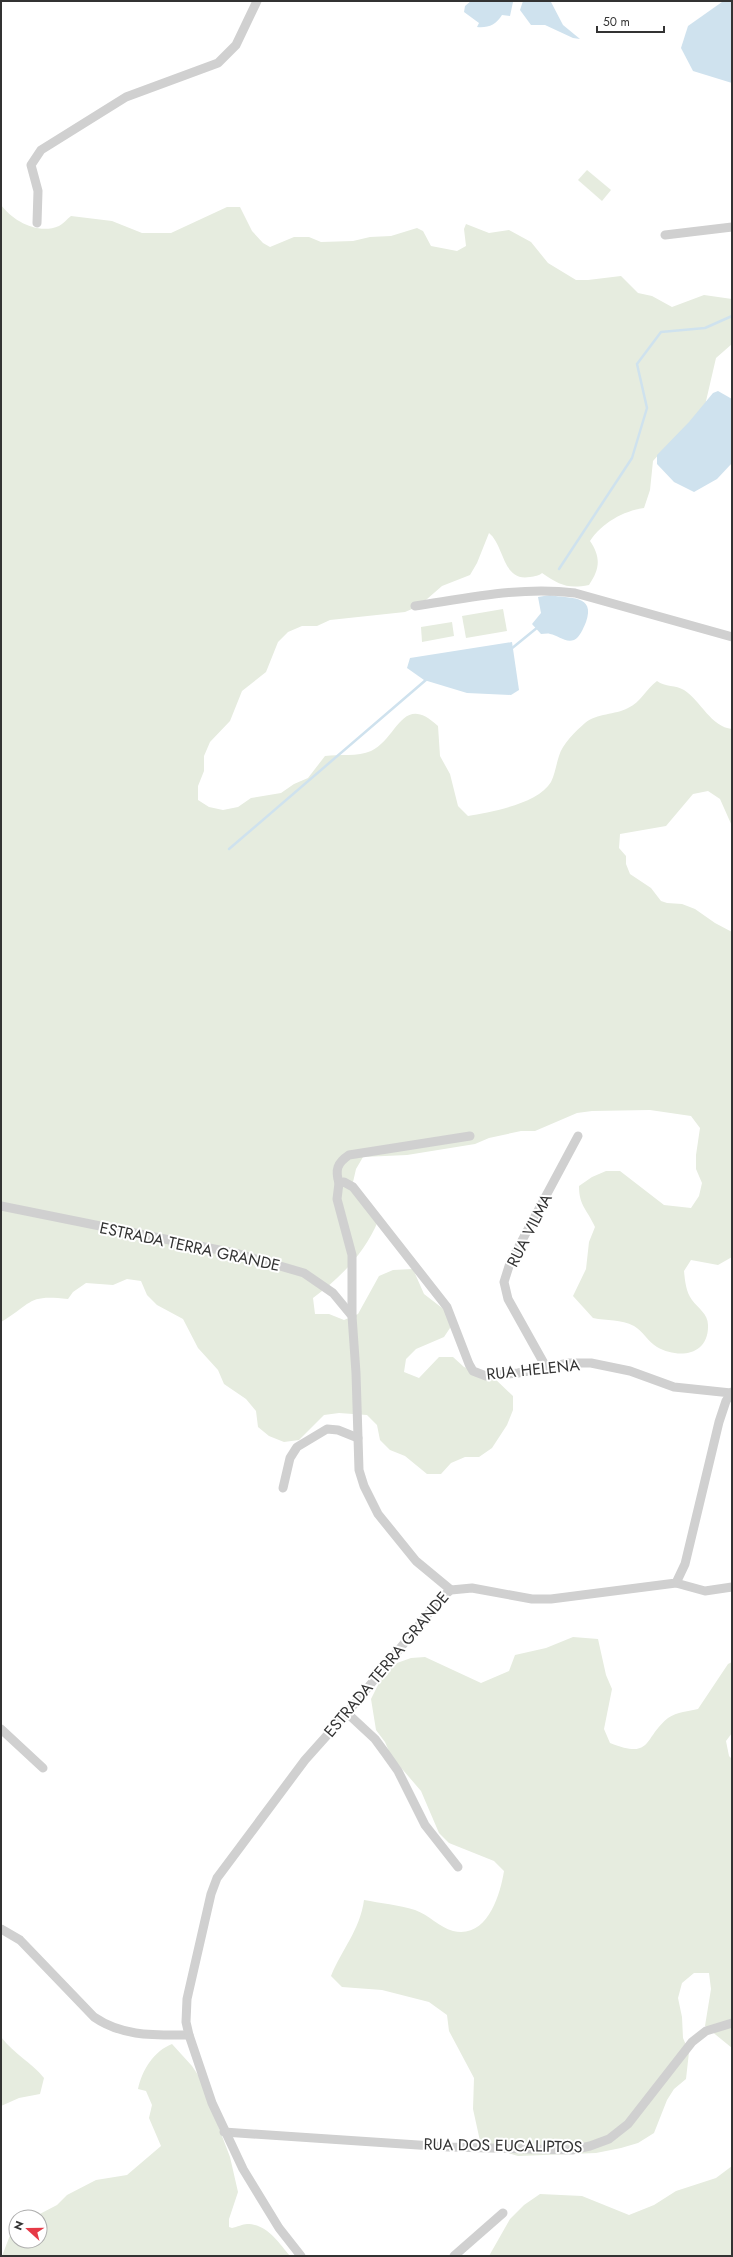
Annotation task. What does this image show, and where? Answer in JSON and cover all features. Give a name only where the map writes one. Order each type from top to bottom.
[{"type":"street","points":[[37,223],[38,192],[31,165],[41,150],[126,97],[218,63],[236,45],[257,1]]},
{"type":"street","points":[[665,235],[732,227]]},
{"type":"street","points":[[415,606],[507,593],[552,590],[575,593],[732,637]]},
{"type":"street","points":[[352,1316],[352,1255],[337,1199],[339,1183],[336,1172],[341,1160],[349,1155],[470,1136]]},
{"type":"street","name":"RUA VILMA","points":[[546,1367],[508,1299],[504,1282],[510,1263],[578,1136]]},
{"type":"street","name":"RUA HELENA","points":[[339,1183],[344,1182],[352,1187],[447,1307],[468,1364],[473,1371],[479,1375],[518,1373],[569,1363],[612,1366],[674,1387],[731,1393]]},
{"type":"street","name":"ESTRADA TERRA GRANDE","points":[[1,1206],[239,1254],[304,1273],[321,1283],[333,1293],[352,1316],[356,1373],[359,1470],[364,1486],[378,1514],[416,1561],[451,1590],[442,1597],[347,1713],[305,1760],[217,1878],[211,1894],[187,1999],[186,2022],[189,2035],[224,2132],[265,2207],[301,2256]]},
{"type":"street","points":[[676,1583],[685,1564],[713,1446],[726,1401],[731,1393]]},
{"type":"street","points":[[283,1488],[290,1458],[297,1447],[328,1429],[338,1430],[358,1438]]},
{"type":"street","points":[[451,1590],[472,1588],[532,1599],[551,1599],[676,1583],[705,1591],[732,1587]]},
{"type":"street","points":[[347,1713],[375,1739],[398,1770],[425,1825],[458,1867]]},
{"type":"street","points":[[1,1729],[43,1768]]},
{"type":"street","points":[[1,1929],[20,1940],[94,2017],[103,2023],[125,2032],[141,2035],[189,2035]]},
{"type":"street","name":"RUA DOS EUCALIPTOS","points":[[224,2132],[448,2146],[572,2150],[590,2146],[609,2139],[628,2124],[692,2042],[706,2031],[732,2023]]},
{"type":"street","points":[[454,2256],[503,2213]]},
{"type":"shaded area","points":[[587,170],[611,190],[602,201],[578,180]]},
{"type":"shaded area","points":[[1,205],[19,221],[35,228],[43,229],[59,226],[71,216],[112,221],[142,233],[171,233],[227,207],[240,207],[252,231],[263,243],[270,247],[294,237],[309,237],[321,242],[353,241],[370,237],[391,236],[417,228],[423,231],[431,246],[457,251],[466,246],[464,229],[466,224],[489,233],[509,230],[531,242],[548,263],[576,280],[621,276],[638,293],[652,296],[672,307],[704,295],[732,299],[732,344],[716,358],[703,414],[653,461],[650,490],[644,508],[628,512],[607,523],[590,541],[596,552],[598,563],[593,579],[589,585],[564,585],[542,573],[530,577],[521,577],[514,574],[509,569],[498,546],[489,533],[477,563],[470,575],[442,586],[419,606],[405,612],[330,620],[317,626],[302,626],[288,632],[278,642],[266,672],[242,691],[230,721],[210,742],[204,756],[204,771],[198,786],[198,800],[209,807],[223,810],[238,807],[251,798],[281,793],[294,784],[308,778],[325,756],[354,755],[371,751],[388,737],[401,721],[408,716],[416,714],[426,717],[438,726],[440,756],[450,774],[458,806],[468,816],[513,806],[536,796],[545,790],[554,776],[558,759],[566,742],[585,723],[595,717],[623,710],[633,705],[657,681],[684,690],[718,724],[732,729],[732,826],[720,799],[708,791],[693,794],[666,826],[620,834],[619,848],[626,856],[626,864],[630,874],[651,888],[661,901],[682,904],[695,909],[715,923],[732,932],[732,1257],[718,1265],[691,1260],[684,1271],[688,1294],[708,1321],[707,1335],[698,1349],[691,1352],[674,1353],[665,1351],[654,1345],[634,1326],[619,1321],[593,1318],[573,1296],[586,1269],[589,1242],[595,1227],[580,1198],[579,1186],[592,1177],[606,1171],[620,1171],[664,1205],[691,1208],[699,1196],[702,1183],[696,1169],[696,1155],[700,1128],[691,1116],[650,1110],[592,1111],[577,1113],[535,1131],[521,1131],[489,1138],[475,1144],[407,1155],[363,1157],[356,1169],[353,1182],[378,1221],[373,1233],[351,1264],[333,1282],[313,1298],[315,1314],[329,1314],[344,1320],[358,1314],[379,1276],[393,1270],[413,1269],[424,1294],[446,1311],[452,1325],[444,1337],[416,1349],[406,1359],[404,1372],[419,1378],[439,1357],[453,1357],[464,1367],[492,1376],[513,1396],[513,1410],[507,1425],[492,1448],[479,1457],[465,1457],[451,1463],[441,1474],[427,1474],[405,1456],[390,1450],[380,1440],[377,1425],[367,1415],[339,1413],[324,1415],[299,1440],[284,1442],[269,1436],[258,1427],[256,1411],[246,1399],[224,1384],[218,1370],[198,1348],[183,1319],[157,1305],[147,1295],[141,1281],[127,1279],[113,1285],[86,1283],[73,1292],[68,1299],[37,1299],[25,1305],[1,1322]]},
{"type":"shaded area","points":[[503,609],[507,631],[466,638],[462,616]]},
{"type":"shaded area","points":[[452,622],[454,636],[422,642],[421,627]]},
{"type":"shaded area","points":[[573,1637],[598,1639],[606,1675],[612,1689],[604,1729],[610,1743],[624,1748],[641,1748],[668,1718],[679,1713],[698,1709],[728,1664],[732,1662],[732,1733],[726,1741],[729,1756],[732,1759],[732,2048],[705,2026],[711,1989],[709,1973],[694,1973],[682,1983],[678,1998],[682,2017],[683,2038],[689,2052],[686,2079],[674,2089],[667,2100],[654,2133],[638,2143],[596,2153],[518,2156],[492,2148],[480,2141],[473,2109],[474,2078],[449,2031],[447,2015],[429,2002],[382,1990],[342,1987],[331,1976],[359,1921],[364,1900],[396,1905],[415,1910],[448,1929],[465,1932],[475,1929],[490,1913],[499,1892],[504,1871],[494,1861],[449,1843],[439,1833],[421,1791],[391,1756],[385,1742],[376,1730],[371,1699],[384,1673],[397,1663],[411,1658],[425,1657],[481,1683],[509,1671],[515,1655],[546,1648]]},
{"type":"shaded area","points":[[1,2037],[44,2078],[40,2094],[19,2098],[1,2106]]},
{"type":"shaded area","points":[[172,2044],[192,2066],[200,2078],[230,2157],[238,2192],[229,2219],[229,2227],[232,2228],[247,2224],[261,2227],[277,2240],[290,2256],[2,2256],[8,2240],[8,2249],[48,2249],[48,2210],[57,2205],[67,2195],[96,2180],[127,2175],[161,2146],[149,2118],[152,2105],[146,2091],[138,2089],[142,2075],[154,2056]]},
{"type":"shaded area","points":[[732,2166],[732,2256],[489,2256],[510,2219],[524,2205],[540,2194],[582,2196],[629,2215],[654,2205],[676,2191],[716,2178]]},
{"type":"water","points":[[471,1],[513,2],[510,16],[502,15],[494,23],[488,26],[477,27],[479,23],[464,12],[465,6]]},
{"type":"water","points":[[523,1],[551,2],[563,25],[580,39],[573,38],[545,25],[531,25],[520,10]]},
{"type":"water","points":[[732,1],[732,83],[693,71],[681,48],[688,26],[722,2]]},
{"type":"water","points":[[718,391],[732,399],[732,463],[717,479],[694,492],[674,482],[657,464],[657,455],[689,422],[713,393]]},
{"type":"water","points":[[550,595],[579,600],[584,602],[587,607],[588,613],[586,622],[580,635],[576,639],[571,641],[549,634],[541,634],[532,624],[541,613],[538,597]]},
{"type":"water","points":[[512,642],[519,690],[511,695],[467,693],[424,680],[407,668],[410,658]]},
{"type":"waterway","points":[[559,569],[632,458],[647,408],[637,364],[661,332],[705,328],[732,316]]},
{"type":"waterway","points":[[511,649],[538,627]]},
{"type":"waterway","points":[[229,849],[427,679]]}]
